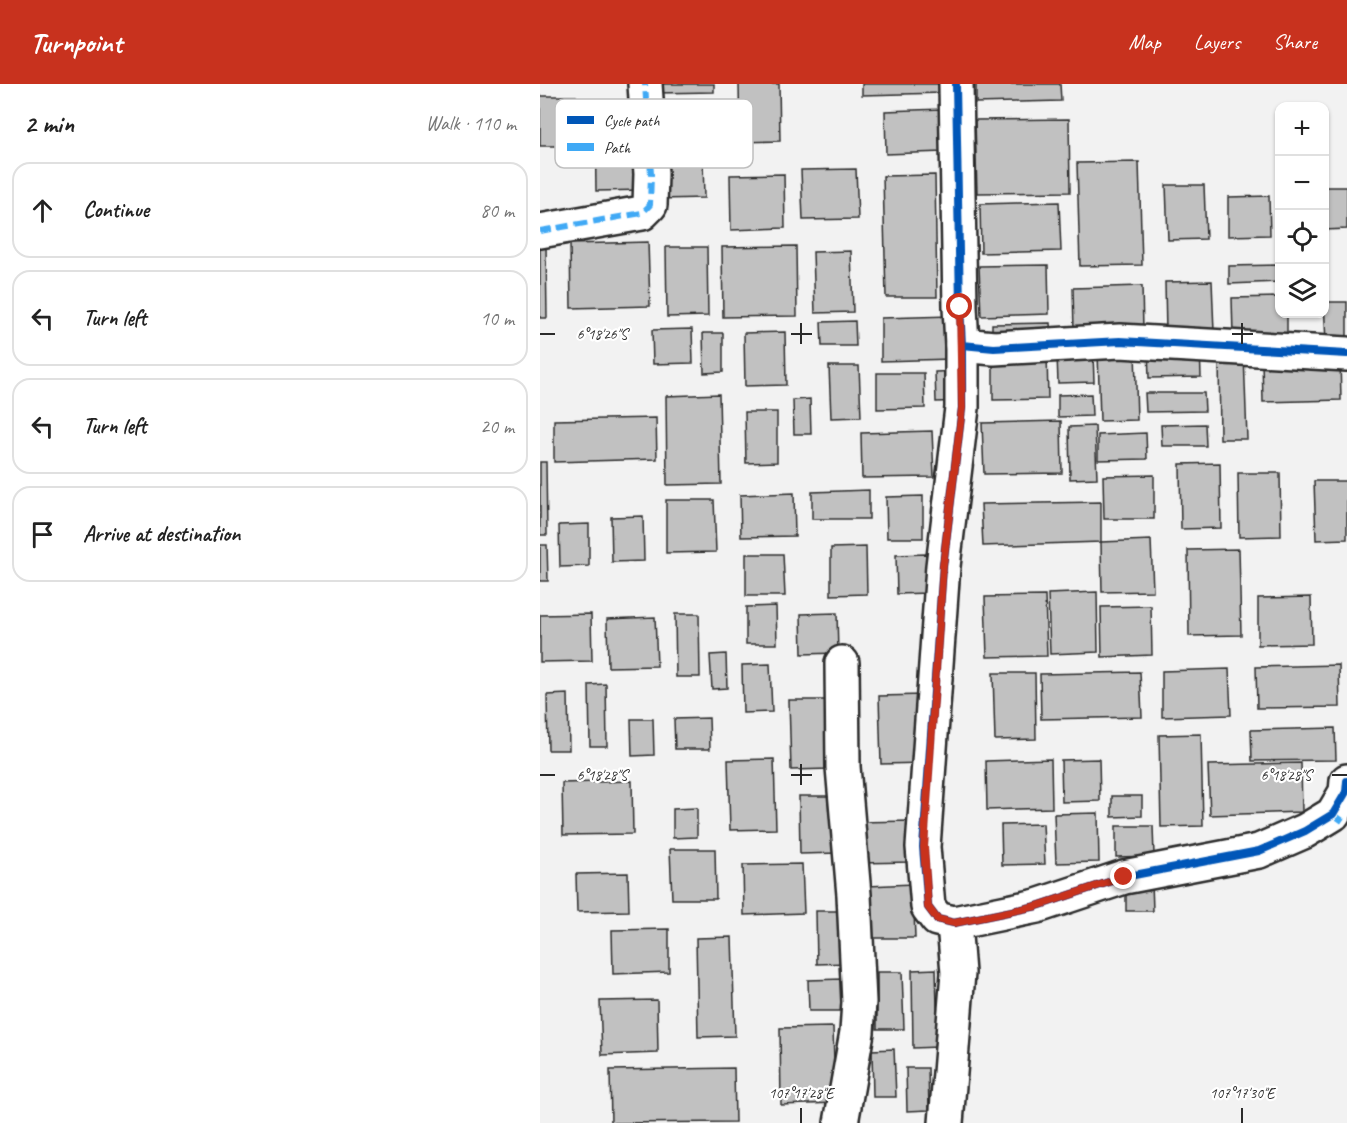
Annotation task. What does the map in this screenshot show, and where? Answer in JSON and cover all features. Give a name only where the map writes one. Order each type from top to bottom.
[{"type":"street","points":[[645,84],[646,99]]},
{"type":"street","points":[[957,84],[962,408],[943,566],[924,847],[928,907],[937,919],[954,923],[1037,906],[1124,877],[1259,851],[1340,819],[1347,781]]},
{"type":"street","points":[[540,231],[642,213],[650,205],[651,168]]},
{"type":"street","points":[[962,345],[994,348],[1120,341],[1347,354]]},
{"type":"street","points":[[841,1123],[857,1032],[859,1002],[854,895],[843,767],[842,663]]},
{"type":"street","points":[[946,1123],[958,973],[954,923]]},
{"type":"building","points":[[656,84],[714,84],[714,92],[656,93]]},
{"type":"building","points":[[739,84],[779,84],[780,141],[753,142],[753,99],[739,99]]},
{"type":"building","points":[[862,84],[942,84],[943,93],[862,95]]},
{"type":"building","points":[[976,84],[1060,84],[1061,101],[976,103]]},
{"type":"building","points":[[540,96],[576,96],[576,99],[555,99],[555,146],[540,146]]},
{"type":"building","points":[[942,109],[943,152],[886,154],[885,111]]},
{"type":"building","points":[[1069,119],[1070,192],[977,193],[975,120]]},
{"type":"building","points":[[1139,162],[1142,265],[1080,266],[1077,163]]},
{"type":"building","points":[[596,168],[643,168],[643,190],[596,191]]},
{"type":"building","points":[[659,168],[703,168],[704,198],[660,199]]},
{"type":"building","points":[[856,169],[858,219],[803,220],[801,170]]},
{"type":"building","points":[[784,174],[785,228],[731,230],[730,175]]},
{"type":"building","points":[[935,175],[937,297],[886,297],[883,176]]},
{"type":"building","points":[[1166,185],[1204,185],[1206,239],[1168,240]]},
{"type":"building","points":[[1329,187],[1347,187],[1347,229],[1329,230]]},
{"type":"building","points":[[1269,196],[1270,235],[1228,236],[1228,197]]},
{"type":"building","points":[[1059,202],[1061,251],[981,253],[980,204]]},
{"type":"building","points":[[648,242],[650,306],[571,308],[570,244]]},
{"type":"building","points":[[540,246],[546,246],[547,318],[540,318]]},
{"type":"building","points":[[796,246],[797,316],[723,317],[722,247]]},
{"type":"building","points":[[666,247],[707,247],[708,316],[667,317]]},
{"type":"building","points":[[851,251],[853,312],[815,313],[813,252]]},
{"type":"building","points":[[1048,265],[1049,314],[981,316],[979,266]]},
{"type":"building","points":[[1275,265],[1275,282],[1229,284],[1229,266]]},
{"type":"building","points":[[1212,281],[1214,332],[1166,333],[1165,282]]},
{"type":"building","points":[[1142,286],[1143,330],[1074,331],[1073,288]]},
{"type":"building","points":[[1275,297],[1275,318],[1287,318],[1287,335],[1233,335],[1232,298]]},
{"type":"building","points":[[1329,302],[1347,302],[1347,341],[1326,342],[1325,318],[1329,318]]},
{"type":"building","points":[[951,316],[952,359],[881,361],[881,318]]},
{"type":"building","points":[[855,321],[856,346],[822,346],[821,322]]},
{"type":"building","points":[[1050,323],[1051,339],[992,341],[992,324]]},
{"type":"building","points":[[692,329],[693,363],[653,364],[652,330]]},
{"type":"building","points":[[785,332],[786,385],[745,386],[744,333]]},
{"type":"building","points":[[703,333],[723,333],[723,372],[704,373]]},
{"type":"building","points":[[1200,347],[1201,377],[1149,378],[1148,348]]},
{"type":"building","points":[[1135,351],[1137,420],[1100,421],[1098,352]]},
{"type":"building","points":[[1093,353],[1094,382],[1058,383],[1057,354]]},
{"type":"building","points":[[1047,354],[1048,399],[993,400],[993,355]]},
{"type":"building","points":[[1219,355],[1244,355],[1247,439],[1220,439]]},
{"type":"building","points":[[1340,358],[1341,400],[1263,402],[1262,360]]},
{"type":"building","points":[[829,366],[859,366],[861,417],[831,418]]},
{"type":"building","points":[[962,371],[962,401],[936,402],[935,372]]},
{"type":"building","points":[[877,373],[924,373],[925,408],[877,409]]},
{"type":"building","points":[[1145,393],[1204,393],[1205,411],[1146,412]]},
{"type":"building","points":[[719,394],[721,484],[667,485],[666,396]]},
{"type":"building","points":[[1091,394],[1092,416],[1058,417],[1058,395]]},
{"type":"building","points":[[810,399],[811,434],[794,434],[793,400]]},
{"type":"building","points":[[745,412],[777,412],[777,462],[746,463]]},
{"type":"building","points":[[656,418],[657,459],[554,462],[554,420]]},
{"type":"building","points":[[1061,421],[1062,473],[984,474],[982,423]]},
{"type":"building","points":[[1205,424],[1206,446],[1162,446],[1161,425]]},
{"type":"building","points":[[1095,426],[1097,478],[1070,479],[1069,427]]},
{"type":"building","points":[[932,431],[934,477],[862,478],[861,433]]},
{"type":"building","points":[[1146,433],[1147,459],[1098,460],[1098,435]]},
{"type":"building","points":[[540,462],[546,462],[547,535],[540,535]]},
{"type":"building","points":[[1220,463],[1221,528],[1181,529],[1180,464]]},
{"type":"building","points":[[1238,473],[1280,473],[1281,536],[1239,537]]},
{"type":"building","points":[[1154,475],[1154,519],[1104,519],[1103,476]]},
{"type":"building","points":[[1314,481],[1347,481],[1347,539],[1316,540]]},
{"type":"building","points":[[869,490],[869,519],[812,519],[812,492]]},
{"type":"building","points":[[794,493],[795,536],[741,537],[740,495]]},
{"type":"building","points":[[923,496],[923,538],[887,538],[886,497]]},
{"type":"building","points":[[666,500],[714,500],[716,552],[666,553]]},
{"type":"building","points":[[1101,502],[1101,542],[983,546],[981,504]]},
{"type":"building","points":[[643,516],[644,561],[612,562],[611,517]]},
{"type":"building","points":[[589,524],[589,566],[560,567],[559,525]]},
{"type":"building","points":[[1151,540],[1153,591],[1102,592],[1101,542]]},
{"type":"building","points":[[540,545],[547,545],[548,581],[540,581]]},
{"type":"building","points":[[866,547],[867,594],[831,595],[831,548]]},
{"type":"building","points":[[1239,549],[1241,635],[1189,636],[1188,550]]},
{"type":"building","points":[[746,554],[783,554],[785,596],[746,596]]},
{"type":"building","points":[[926,554],[927,593],[897,594],[896,555]]},
{"type":"building","points":[[1097,592],[1098,652],[1050,654],[1048,594]]},
{"type":"building","points":[[1045,596],[1047,656],[987,657],[985,597]]},
{"type":"building","points":[[1311,597],[1312,644],[1258,645],[1258,598]]},
{"type":"building","points":[[776,606],[777,644],[746,644],[746,607]]},
{"type":"building","points":[[1151,606],[1152,655],[1102,657],[1101,607]]},
{"type":"building","points":[[837,613],[838,653],[802,654],[801,614]]},
{"type":"building","points":[[591,614],[592,661],[540,662],[540,615]]},
{"type":"building","points":[[675,614],[699,614],[700,677],[676,677]]},
{"type":"building","points":[[655,617],[657,666],[608,667],[607,619]]},
{"type":"building","points":[[726,654],[727,688],[712,689],[710,655]]},
{"type":"building","points":[[770,664],[772,712],[743,713],[742,665]]},
{"type":"building","points":[[1339,665],[1340,707],[1257,708],[1256,667]]},
{"type":"building","points":[[1229,669],[1231,715],[1162,717],[1162,671]]},
{"type":"building","points":[[1140,672],[1142,717],[1041,719],[1040,674]]},
{"type":"building","points":[[993,673],[1035,673],[1036,739],[995,740]]},
{"type":"building","points":[[606,684],[607,746],[590,746],[589,685]]},
{"type":"building","points":[[568,694],[569,750],[548,750],[547,695]]},
{"type":"building","points":[[923,695],[924,763],[881,764],[879,696]]},
{"type":"building","points":[[789,700],[828,700],[830,769],[791,770]]},
{"type":"building","points":[[709,718],[710,749],[675,749],[674,719]]},
{"type":"building","points":[[631,719],[653,719],[654,755],[632,756]]},
{"type":"building","points":[[1335,728],[1336,760],[1252,761],[1251,730]]},
{"type":"building","points":[[1201,734],[1203,826],[1161,827],[1159,735]]},
{"type":"building","points":[[774,759],[776,829],[730,830],[728,760]]},
{"type":"building","points":[[1051,759],[1052,808],[987,810],[986,761]]},
{"type":"building","points":[[1099,759],[1100,801],[1062,802],[1061,760]]},
{"type":"building","points":[[1301,763],[1302,812],[1210,815],[1208,765]]},
{"type":"building","points":[[632,781],[633,834],[563,835],[562,783]]},
{"type":"building","points":[[799,796],[837,796],[839,853],[800,854]]},
{"type":"building","points":[[1112,796],[1142,796],[1142,816],[1112,817]]},
{"type":"building","points":[[697,808],[697,837],[673,838],[673,809]]},
{"type":"building","points":[[1098,813],[1099,862],[1056,863],[1054,814]]},
{"type":"building","points":[[912,821],[912,862],[859,863],[858,822]]},
{"type":"building","points":[[1043,824],[1045,864],[1002,865],[1001,825]]},
{"type":"building","points":[[1116,826],[1153,826],[1154,856],[1116,857]]},
{"type":"building","points":[[670,849],[715,849],[716,899],[672,899]]},
{"type":"building","points":[[802,864],[804,913],[744,915],[743,865]]},
{"type":"building","points":[[628,873],[629,911],[577,912],[576,874]]},
{"type":"building","points":[[1152,882],[1153,911],[1126,911],[1126,883]]},
{"type":"building","points":[[913,884],[915,938],[869,938],[868,886]]},
{"type":"building","points":[[816,911],[847,911],[848,963],[817,964]]},
{"type":"building","points":[[669,929],[669,972],[613,974],[612,930]]},
{"type":"building","points":[[732,937],[735,1036],[698,1037],[696,938]]},
{"type":"building","points":[[936,969],[938,1047],[913,1048],[912,970]]},
{"type":"building","points":[[877,972],[902,972],[904,1029],[877,1029]]},
{"type":"building","points":[[843,979],[843,1011],[809,1011],[808,980]]},
{"type":"building","points":[[657,1000],[658,1053],[602,1055],[600,1001]]},
{"type":"building","points":[[833,1027],[835,1103],[781,1105],[780,1028]]},
{"type":"building","points":[[894,1049],[896,1097],[873,1097],[872,1050]]},
{"type":"building","points":[[734,1068],[735,1122],[611,1123],[610,1070]]},
{"type":"building","points":[[906,1068],[928,1068],[929,1110],[907,1111]]},
{"type":"marked path","points":[[645,84],[646,99]]},
{"type":"marked path","points":[[540,231],[642,213],[650,205],[651,168]]},
{"type":"marked path","points":[[1333,814],[1347,824]]},
{"type":"cycle path","points":[[956,84],[962,345],[994,348],[1120,341],[1347,354]]},
{"type":"cycle path","points":[[962,345],[962,408],[943,566],[923,847],[928,907],[937,919],[954,923],[1037,906],[1124,877],[1259,851],[1305,831],[1333,814],[1346,792],[1347,781]]},
{"type":"route","points":[[960,307],[962,408],[943,566],[924,847],[928,907],[937,919],[954,923],[1037,906],[1124,877]]}]
